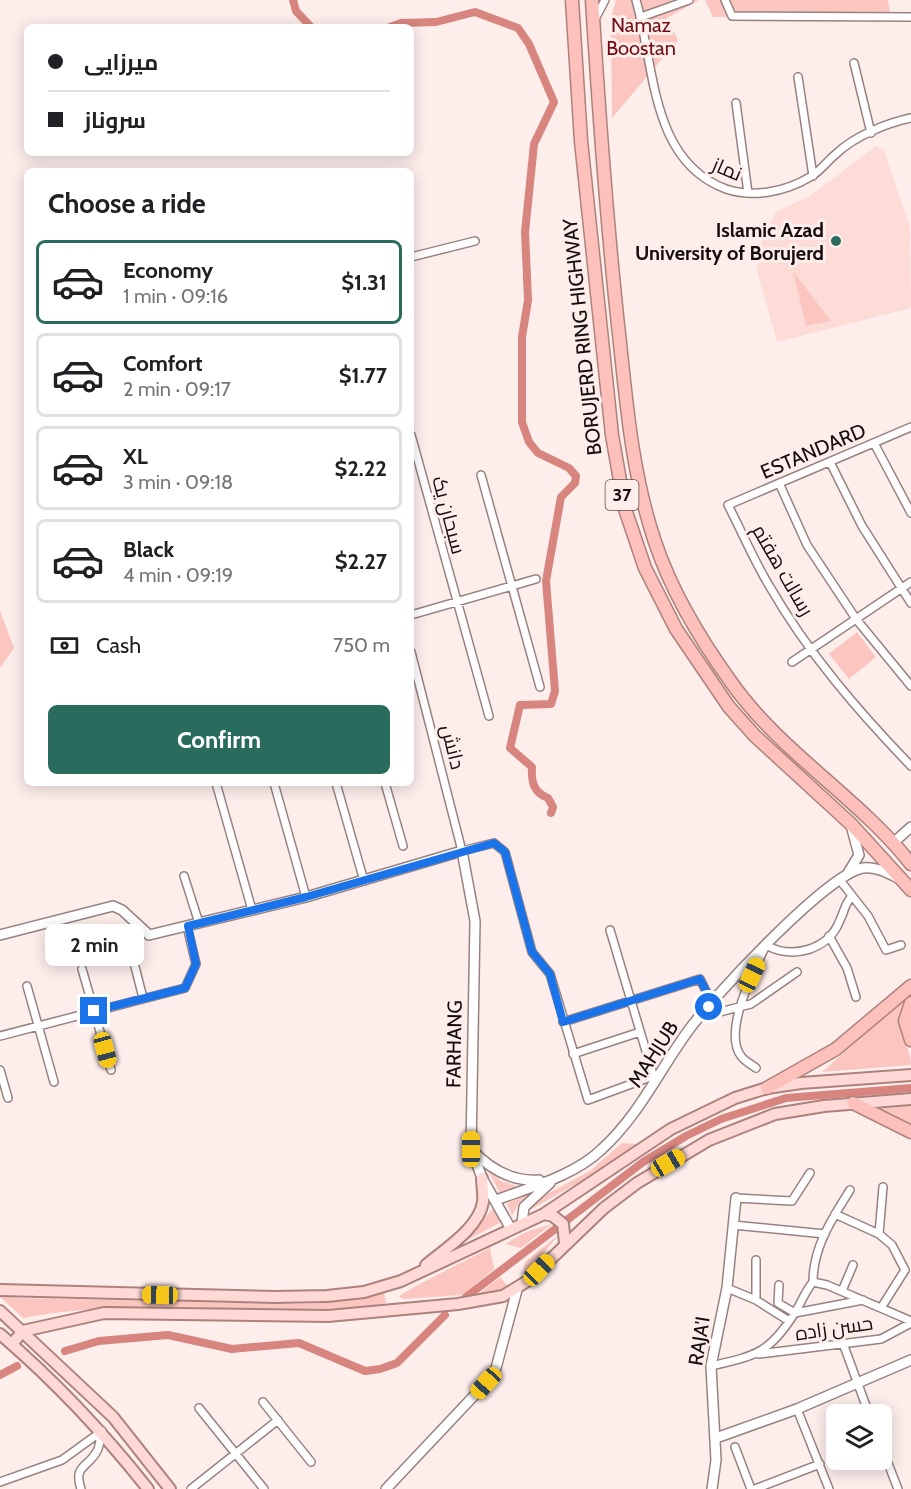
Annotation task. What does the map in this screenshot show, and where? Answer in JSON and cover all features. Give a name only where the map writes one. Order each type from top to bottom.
[{"type":"highway","name":"BORUJERD RING HIGHWAY","points":[[572,0],[581,141],[606,387],[618,474],[632,530],[661,603],[717,692],[755,736],[850,823],[911,890]]},
{"type":"highway","name":"BORUJERD RING HIGHWAY","points":[[592,0],[610,252],[631,446],[655,542],[668,578],[687,615],[732,684],[769,725],[893,843],[911,864]]},
{"type":"highway","points":[[767,1088],[836,1049],[911,986]]},
{"type":"highway","points":[[911,1003],[905,1021],[911,1041]]},
{"type":"highway","points":[[853,1103],[911,1132]]},
{"type":"main road","points":[[0,1290],[308,1297],[364,1292],[412,1276],[544,1214],[671,1129],[735,1098],[767,1088],[836,1079],[911,1075]]},
{"type":"main road","points":[[12,1344],[23,1331],[93,1314],[124,1312],[299,1317],[371,1314],[482,1302],[517,1290],[604,1208],[637,1183],[709,1140],[775,1114],[853,1103],[911,1099]]},
{"type":"main road","points":[[412,1276],[457,1239],[474,1219],[483,1204],[482,1178]]},
{"type":"main road","points":[[544,1214],[553,1216],[563,1224],[566,1243]]},
{"type":"main road","points":[[0,1311],[112,1417],[170,1489]]},
{"type":"main road","points":[[0,1334],[102,1431],[148,1489]]},
{"type":"street","points":[[593,24],[605,0]]},
{"type":"street","name":"نماز","points":[[636,0],[663,119],[682,160],[697,174],[716,185],[748,194],[782,189],[813,176],[847,144],[911,118]]},
{"type":"street","points":[[641,17],[689,0]]},
{"type":"street","points":[[725,0],[732,16],[911,17]]},
{"type":"street","points":[[854,63],[871,133]]},
{"type":"street","points":[[798,77],[813,176]]},
{"type":"street","points":[[736,103],[748,194]]},
{"type":"street","points":[[414,256],[475,241]]},
{"type":"street","name":"ESTANDARD","points":[[728,505],[911,427]]},
{"type":"street","points":[[874,443],[911,513]]},
{"type":"street","name":"سبحان یک","points":[[414,446],[455,603],[489,716]]},
{"type":"street","points":[[830,462],[862,526],[911,603]]},
{"type":"street","points":[[481,475],[540,687]]},
{"type":"street","points":[[779,483],[807,545],[856,619],[911,686]]},
{"type":"street","name":"رسالت هفتم","points":[[728,505],[770,587],[811,649],[846,695],[911,766]]},
{"type":"street","points":[[414,614],[536,579]]},
{"type":"street","points":[[792,662],[911,582]]},
{"type":"street","name":"دانش","points":[[414,664],[462,851]]},
{"type":"street","points":[[217,786],[252,910]]},
{"type":"street","points":[[275,786],[306,897]]},
{"type":"street","points":[[337,786],[364,881]]},
{"type":"street","points":[[386,786],[403,846]]},
{"type":"street","points":[[848,873],[859,855],[850,823]]},
{"type":"street","points":[[893,843],[911,827]]},
{"type":"street","points":[[0,935],[113,906],[122,910],[149,935],[306,897],[494,843],[505,852],[532,952],[550,974],[588,1100],[654,1080],[610,930]]},
{"type":"street","name":"FARHANG","points":[[462,851],[475,921],[471,1149],[482,1178],[511,1229]]},
{"type":"street","points":[[848,873],[868,867],[903,880]]},
{"type":"street","name":"MAHJUB","points":[[562,1175],[592,1157],[619,1133],[688,1030],[782,927],[848,873]]},
{"type":"street","points":[[184,876],[199,923]]},
{"type":"street","points":[[839,879],[868,916],[886,950],[901,945]]},
{"type":"street","points":[[756,1068],[741,1056],[736,1043],[736,1029],[745,990],[766,945],[778,951],[803,952],[813,948],[829,936],[841,920],[844,905],[852,896]]},
{"type":"street","points":[[0,1036],[185,988],[196,964],[188,926]]},
{"type":"street","points":[[829,936],[847,968],[856,997]]},
{"type":"street","points":[[131,951],[143,998]]},
{"type":"street","points":[[82,969],[111,1070]]},
{"type":"street","points":[[700,1017],[751,1004],[797,972]]},
{"type":"street","points":[[563,1022],[700,979],[712,1003]]},
{"type":"street","points":[[27,986],[54,1082]]},
{"type":"street","points":[[573,1054],[640,1032]]},
{"type":"street","points":[[0,1070],[8,1098]]},
{"type":"street","points":[[471,1149],[493,1168],[517,1179],[540,1180],[562,1175]]},
{"type":"street","points":[[736,1198],[792,1201],[810,1173]]},
{"type":"street","points":[[496,1200],[562,1175]]},
{"type":"street","points":[[522,1223],[522,1210],[529,1201],[562,1175]]},
{"type":"street","points":[[879,1234],[883,1187]]},
{"type":"street","points":[[758,1354],[781,1334],[795,1313],[811,1284],[816,1254],[835,1214],[850,1190]]},
{"type":"street","name":"RAJA'I","points":[[712,1489],[717,1460],[711,1366],[727,1288],[736,1198]]},
{"type":"street","points":[[835,1214],[879,1234],[892,1245],[908,1269],[881,1308]]},
{"type":"street","points":[[733,1225],[825,1234]]},
{"type":"street","points":[[756,1260],[756,1300]]},
{"type":"street","points":[[842,1291],[853,1265]]},
{"type":"street","points":[[811,1284],[842,1291],[911,1322]]},
{"type":"street","points":[[778,1285],[778,1303],[795,1313],[863,1300]]},
{"type":"street","points":[[727,1288],[756,1300],[789,1321]]},
{"type":"street","points":[[386,1489],[486,1383],[496,1368],[517,1290]]},
{"type":"street","name":"حسن زاده","points":[[711,1366],[758,1354],[844,1346],[881,1339],[911,1322]]},
{"type":"street","points":[[844,1346],[865,1404]]},
{"type":"street","points":[[716,1438],[797,1409],[911,1360]]},
{"type":"street","points":[[263,1402],[311,1462]]},
{"type":"street","points":[[199,1408],[264,1489]]},
{"type":"street","points":[[797,1409],[829,1489]]},
{"type":"street","points":[[191,1489],[278,1420]]},
{"type":"street","points":[[0,1482],[62,1460],[102,1431]]},
{"type":"street","points":[[81,1489],[77,1478],[80,1469],[98,1450],[102,1431]]},
{"type":"street","points":[[735,1447],[753,1489],[820,1464]]},
{"type":"street","points":[[890,1470],[897,1489]]},
{"type":"shaded area","name":"Islamic Azad University of Borujerd","points":[[876,146],[884,150],[910,227],[911,308],[777,342],[757,271],[759,250],[765,231],[776,212],[810,196]]},
{"type":"green space","name":"Namaz Boostan","points":[[616,0],[699,0],[667,18],[678,40],[612,118],[611,18]]},
{"type":"green space","name":"Namaz Boostan","points":[[705,0],[888,0],[890,14],[713,17]]},
{"type":"green space","points":[[793,271],[831,321],[806,326]]},
{"type":"green space","points":[[0,611],[14,648],[0,668]]},
{"type":"green space","points":[[857,632],[876,657],[849,679],[829,654]]},
{"type":"green space","points":[[911,993],[900,1014],[900,1028],[911,1065],[822,1072]]},
{"type":"green space","points":[[911,1106],[911,1127],[875,1109]]},
{"type":"green space","points":[[622,1143],[636,1144],[592,1175],[530,1210],[536,1200],[590,1171]]},
{"type":"green space","points":[[489,1172],[501,1181],[517,1186],[500,1193]]},
{"type":"green space","points":[[532,1192],[519,1203],[512,1216],[507,1203]]},
{"type":"green space","points":[[495,1206],[503,1221],[464,1242]]},
{"type":"green space","points":[[552,1224],[521,1248],[505,1244],[526,1232]]},
{"type":"green space","points":[[557,1237],[523,1278],[525,1262]]},
{"type":"green space","points":[[490,1248],[494,1269],[462,1295],[404,1299],[399,1297],[426,1281]]},
{"type":"green space","points":[[500,1277],[510,1289],[472,1299]]},
{"type":"green space","points":[[384,1292],[386,1303],[341,1308],[250,1310],[114,1308],[68,1311],[23,1318],[0,1297],[0,1294],[16,1298],[294,1304],[326,1303]]},
{"type":"waterway","points":[[293,0],[296,11],[308,24]]},
{"type":"waterway","points":[[398,24],[436,22],[475,12],[518,28],[529,44],[554,102],[534,144],[525,232],[528,300],[522,337],[522,422],[529,442],[538,453],[569,468],[576,476],[575,483],[561,497],[546,581],[555,691],[551,704],[520,705],[510,748],[532,767],[534,786],[539,793],[548,798],[553,807],[551,813]]},
{"type":"waterway","points":[[466,1297],[643,1162],[686,1136],[721,1119],[786,1098],[911,1088]]},
{"type":"waterway","points":[[65,1351],[99,1341],[168,1335],[232,1349],[299,1343],[365,1371],[397,1363],[445,1315]]},
{"type":"waterway","points":[[0,1375],[17,1366]]},
{"type":"place","name":"Islamic Azad University of Borujerd","points":[[836,241]]},
{"type":"route","points":[[94,1011],[185,988],[196,964],[188,926],[306,897],[494,843],[505,852],[532,952],[550,974],[563,1022],[700,979],[712,1003],[709,1007]]}]
